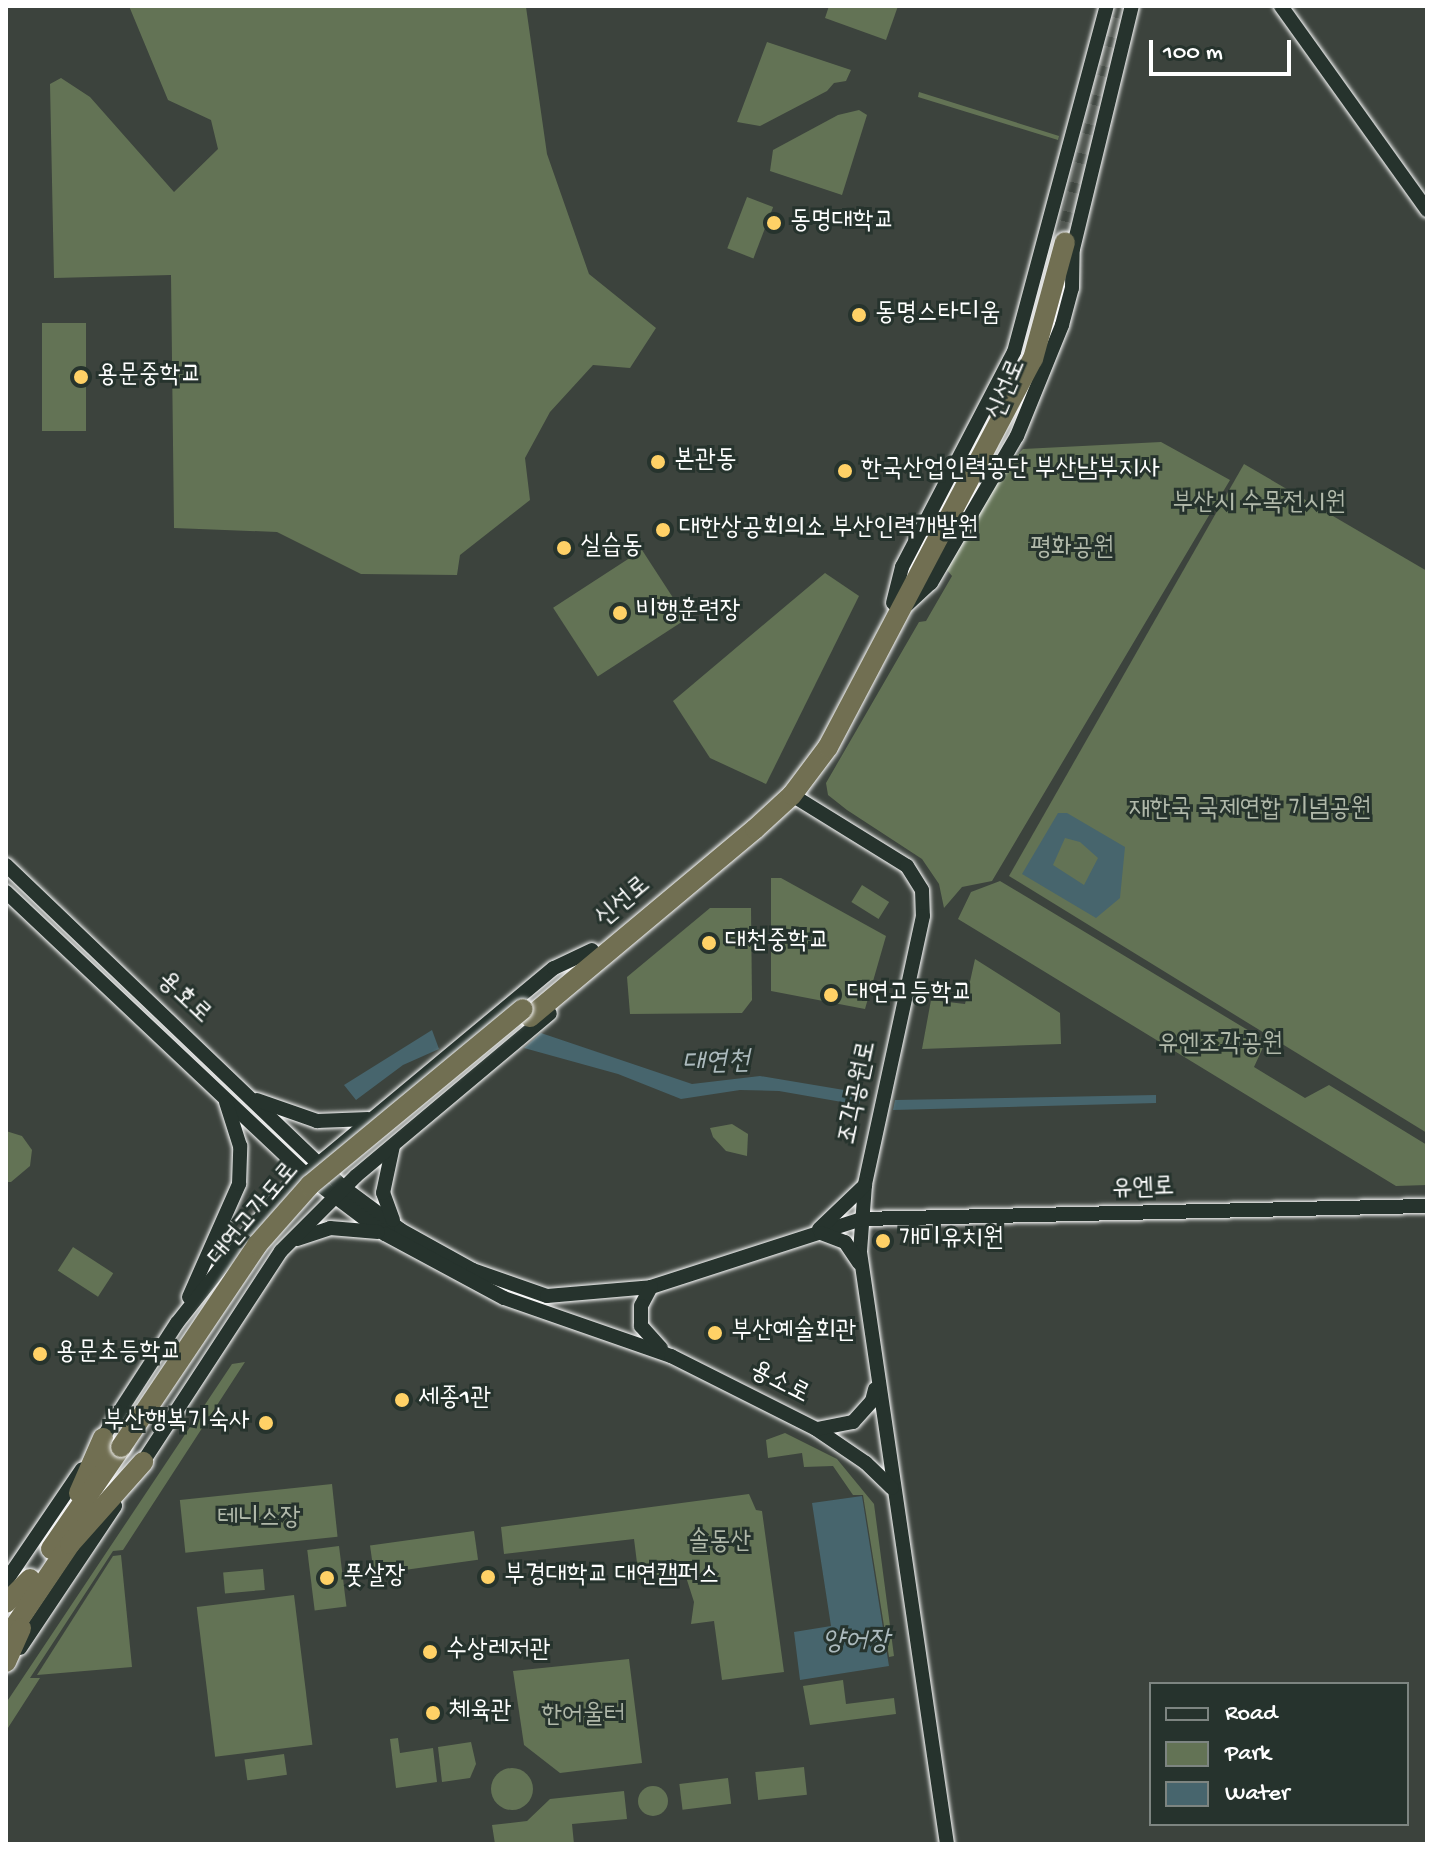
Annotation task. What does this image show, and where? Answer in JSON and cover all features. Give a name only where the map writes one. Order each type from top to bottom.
[{"type":"highway","name":"신선로","points":[[596,954],[792,795],[828,747],[898,606],[1033,359],[1061,241]]},
{"type":"highway","points":[[596,954],[781,788],[819,736],[898,606]]},
{"type":"highway","name":"대연고가도로","points":[[65,1540],[266,1251],[317,1193],[596,954]]},
{"type":"highway","points":[[6,1615],[34,1584],[125,1450]]},
{"type":"highway","points":[[6,1603],[34,1584]]},
{"type":"highway","points":[[6,1639],[34,1584]]},
{"type":"highway","points":[[6,1662],[34,1584]]},
{"type":"main road","points":[[898,606],[902,567],[1014,352],[1107,6]]},
{"type":"main road","name":"신선로","points":[[898,606],[931,583],[1017,436],[1062,325],[1073,249],[1132,6]]},
{"type":"main road","points":[[1281,6],[1427,210]]},
{"type":"main road","name":"조각공원로","points":[[792,795],[907,866],[922,890],[923,916],[865,1185],[861,1267]]},
{"type":"main road","name":"용호로","points":[[6,865],[101,959],[240,1087],[301,1151],[314,1173]]},
{"type":"main road","points":[[10,896],[18,888],[48,907]]},
{"type":"main road","name":"용호로","points":[[10,896],[223,1095],[314,1173]]},
{"type":"main road","points":[[64,949],[100,972],[105,967],[101,959]]},
{"type":"main road","points":[[177,1323],[245,1232],[375,1116],[554,968],[596,954]]},
{"type":"main road","points":[[6,1581],[125,1450],[281,1251],[338,1192],[575,992],[596,954]]},
{"type":"main road","points":[[240,1087],[262,1104],[297,1116],[358,1122],[375,1116]]},
{"type":"main road","points":[[6,1668],[125,1450],[239,1184],[240,1146],[223,1095]]},
{"type":"main road","points":[[297,1116],[301,1151]]},
{"type":"main road","points":[[395,1142],[386,1159],[383,1193],[385,1210],[401,1230]]},
{"type":"main road","name":"용소로","points":[[314,1173],[385,1234],[504,1298],[671,1356],[816,1429],[873,1468],[897,1494]]},
{"type":"main road","points":[[671,1356],[641,1326],[641,1306],[651,1287],[816,1233],[865,1185]]},
{"type":"main road","name":"용소로","points":[[338,1192],[401,1230],[514,1287],[547,1296],[651,1287]]},
{"type":"main road","name":"유엔로","points":[[816,1233],[861,1219],[1427,1206]]},
{"type":"main road","points":[[281,1251],[299,1238],[330,1228],[385,1234]]},
{"type":"main road","points":[[816,1233],[845,1242],[861,1267],[947,1844]]},
{"type":"main road","points":[[816,1429],[836,1429],[864,1413],[877,1380]]},
{"type":"green space","points":[[129,6],[526,7],[547,154],[589,274],[656,328],[630,368],[593,365],[550,412],[525,458],[530,500],[460,555],[457,575],[361,574],[277,532],[174,528],[171,275],[54,278],[50,84],[61,78],[90,97],[174,192],[218,149],[211,120],[168,100]]},
{"type":"green space","points":[[829,6],[898,6],[886,40],[825,18]]},
{"type":"green space","points":[[767,42],[851,70],[846,81],[834,83],[827,91],[760,126],[737,122]]},
{"type":"green space","points":[[919,92],[1059,136],[1058,140],[918,97]]},
{"type":"green space","points":[[859,110],[867,115],[842,195],[770,171],[773,150],[838,115]]},
{"type":"green space","points":[[747,197],[773,207],[753,258],[727,248]]},
{"type":"green space","points":[[42,323],[86,323],[86,431],[42,431]]},
{"type":"green space","name":"평화공원","points":[[1161,442],[1230,480],[992,881],[962,887],[944,908],[939,884],[922,859],[828,795],[826,783],[919,622],[926,621],[952,576],[947,570],[1004,469],[1023,449]]},
{"type":"green space","name":"재한국 국제연합 기념공원","points":[[1244,464],[1427,571],[1427,1133],[1009,876]]},
{"type":"green space","name":"비행훈련장","points":[[642,550],[687,619],[598,677],[553,608]]},
{"type":"green space","points":[[825,573],[859,596],[766,784],[710,758],[673,701]]},
{"type":"green space","points":[[771,878],[781,878],[886,936],[865,1009],[771,991]]},
{"type":"green space","name":"유엔조각공원","points":[[1000,881],[1266,1041],[1254,1067],[1305,1098],[1329,1085],[1427,1145],[1427,1185],[1396,1186],[958,919],[971,892]]},
{"type":"green space","points":[[862,885],[889,902],[879,919],[851,902]]},
{"type":"green space","points":[[710,908],[751,908],[752,1000],[742,1013],[630,1014],[627,977]]},
{"type":"green space","points":[[975,959],[1060,1013],[1061,1044],[922,1049],[931,1000],[965,1004]]},
{"type":"green space","points":[[732,1124],[748,1134],[747,1156],[726,1151],[713,1137],[710,1128]]},
{"type":"green space","points":[[6,1131],[22,1136],[32,1150],[30,1166],[11,1182],[6,1182]]},
{"type":"green space","points":[[73,1247],[113,1273],[98,1297],[58,1270]]},
{"type":"green space","points":[[245,1362],[123,1550],[113,1551],[30,1678],[40,1678],[6,1731],[6,1703],[232,1364]]},
{"type":"green space","points":[[785,1433],[837,1459],[874,1504],[894,1656],[889,1657],[863,1495],[853,1495],[833,1466],[804,1467],[802,1453],[768,1458],[766,1440]]},
{"type":"green space","name":"테니스장","points":[[332,1484],[338,1537],[185,1553],[180,1500]]},
{"type":"green space","name":"솔동산","points":[[749,1494],[756,1510],[762,1511],[784,1672],[722,1680],[714,1621],[691,1624],[694,1602],[686,1577],[639,1579],[634,1539],[504,1554],[501,1527]]},
{"type":"green space","points":[[474,1531],[478,1560],[374,1574],[370,1546]]},
{"type":"green space","name":"풋살장","points":[[339,1546],[346,1607],[315,1610],[307,1550]]},
{"type":"green space","points":[[121,1555],[132,1667],[37,1675],[113,1556]]},
{"type":"green space","points":[[263,1569],[265,1590],[225,1593],[223,1572]]},
{"type":"green space","points":[[294,1595],[312,1745],[215,1757],[197,1607]]},
{"type":"green space","name":"한어울터","points":[[629,1659],[642,1763],[560,1773],[524,1745],[513,1671]]},
{"type":"green space","points":[[843,1680],[846,1704],[894,1698],[896,1714],[810,1725],[803,1686]]},
{"type":"green space","points":[[398,1738],[400,1753],[433,1748],[437,1782],[396,1788],[390,1739]]},
{"type":"green space","points":[[471,1742],[476,1764],[470,1778],[442,1782],[438,1747]]},
{"type":"green space","points":[[284,1754],[287,1775],[247,1780],[244,1760]]},
{"type":"green space","points":[[804,1767],[807,1795],[758,1800],[755,1772]]},
{"type":"green space","points":[[512,1768],[527,1774],[533,1789],[527,1804],[512,1810],[497,1804],[491,1789],[497,1774]]},
{"type":"green space","points":[[728,1778],[731,1804],[683,1810],[679,1784]]},
{"type":"green space","points":[[653,1786],[664,1790],[668,1801],[664,1812],[653,1816],[642,1812],[638,1801],[642,1790]]},
{"type":"green space","points":[[624,1791],[627,1819],[572,1824],[574,1844],[495,1844],[492,1825],[527,1821],[550,1799]]},
{"type":"water","points":[[1058,813],[1067,813],[1125,847],[1120,898],[1096,918],[1022,874]],"holes":[[[1065,838],[1080,842],[1098,858],[1084,885],[1053,865]]]},
{"type":"water","points":[[432,1030],[439,1049],[403,1065],[356,1100],[344,1085]]},
{"type":"water","points":[[541,1033],[692,1084],[760,1076],[862,1093],[859,1105],[779,1091],[740,1090],[681,1099],[618,1074],[524,1048]]},
{"type":"water","points":[[1156,1095],[1156,1103],[893,1110],[895,1100]]},
{"type":"water","name":"양어장","points":[[862,1496],[889,1666],[800,1680],[794,1632],[831,1626],[812,1503]]},
{"type":"tunnel","points":[[1065,242],[1124,6]]},
{"type":"place","name":"동명대학교","points":[[774,223]]},
{"type":"place","name":"동명스타디움","points":[[859,315]]},
{"type":"place","name":"용문중학교","points":[[81,377]]},
{"type":"place","name":"본관동","points":[[658,462]]},
{"type":"place","name":"한국산업인력공단 부산남부지사","points":[[845,471]]},
{"type":"place","name":"대한상공회의소 부산인력개발원","points":[[663,530]]},
{"type":"place","name":"실습동","points":[[564,548]]},
{"type":"place","name":"비행훈련장","points":[[620,613]]},
{"type":"place","name":"대천중학교","points":[[709,943]]},
{"type":"place","name":"대연고등학교","points":[[831,995]]},
{"type":"place","name":"개미유치원","points":[[883,1241]]},
{"type":"place","name":"부산예술회관","points":[[715,1333]]},
{"type":"place","name":"용문초등학교","points":[[40,1354]]},
{"type":"place","name":"세종1관","points":[[402,1400]]},
{"type":"place","name":"부산행복기숙사","points":[[266,1423]]},
{"type":"place","name":"부경대학교 대연캠퍼스","points":[[488,1577]]},
{"type":"place","name":"풋살장","points":[[327,1578]]},
{"type":"place","name":"수상레저관","points":[[430,1652]]},
{"type":"place","name":"체육관","points":[[433,1713]]},
{"type":"park label","name":"부산시 수목전시원","points":[[1259,505]]},
{"type":"water label","name":"대연천","points":[[716,1064]]}]
